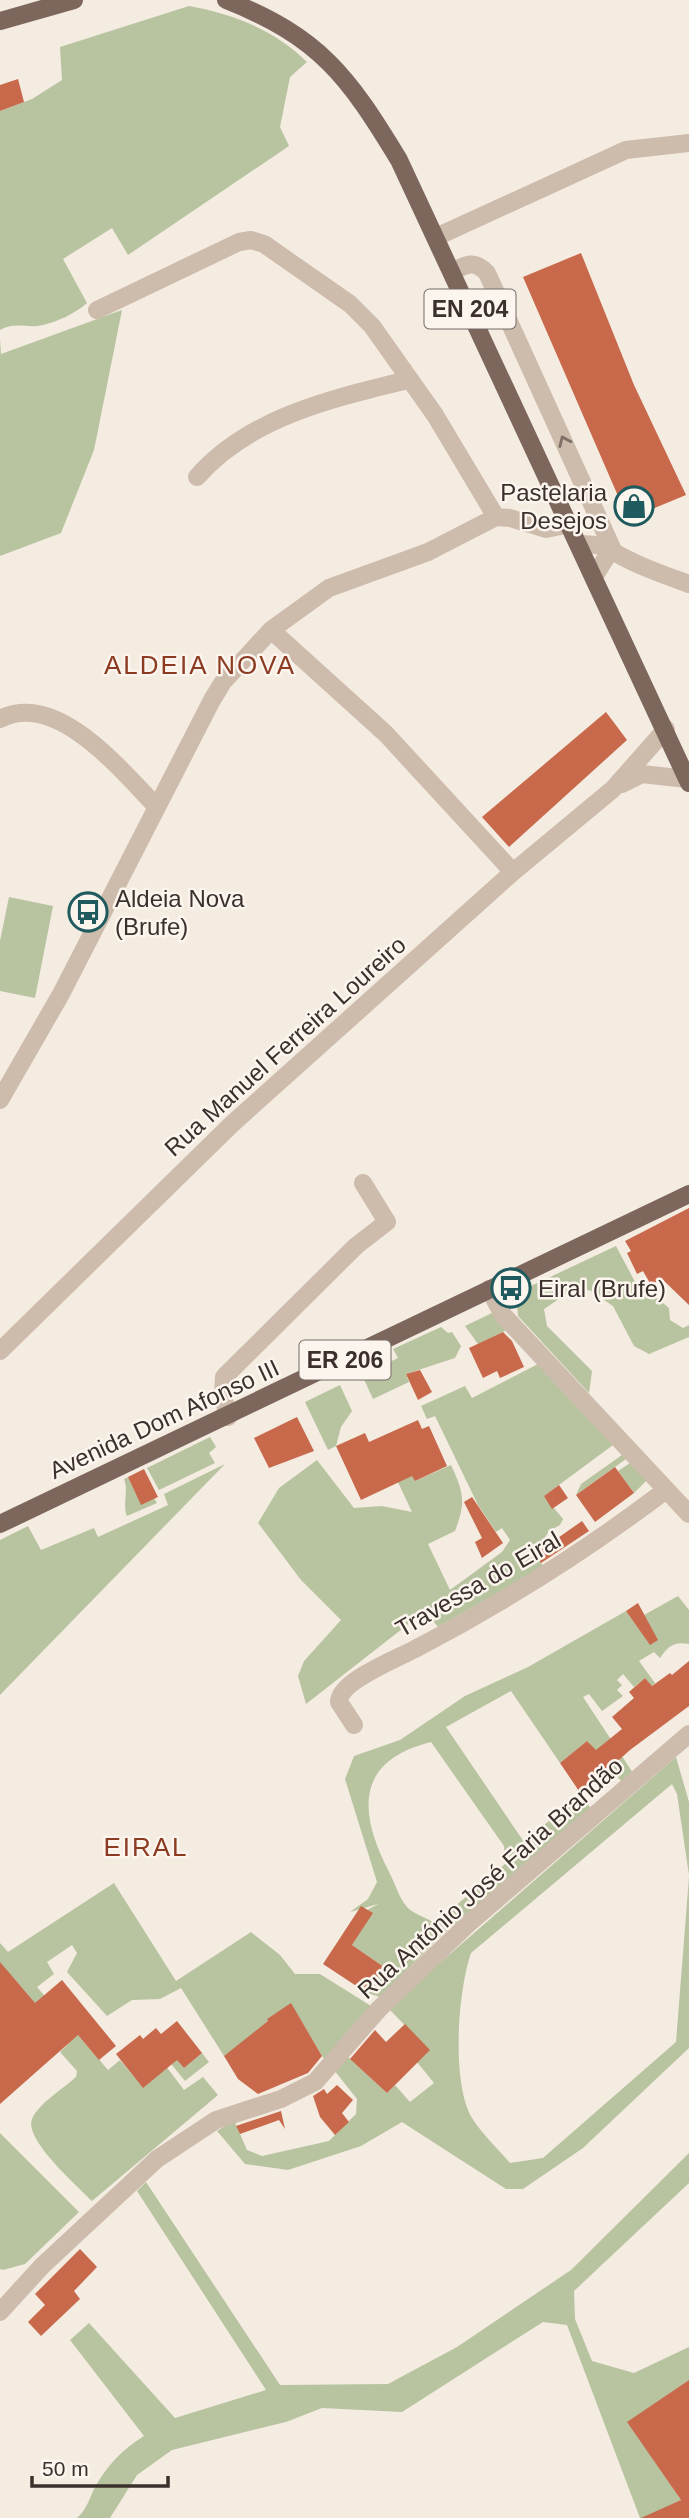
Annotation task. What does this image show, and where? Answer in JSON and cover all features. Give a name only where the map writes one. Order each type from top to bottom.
[{"type":"main road","points":[[0,21],[74,0]]},
{"type":"main road","name":"EN 204","points":[[226,0],[290,29],[307,40],[362,99],[399,160],[453,271],[688,781]]},
{"type":"main road","name":"Avenida Dom Afonso III","points":[[1,1521],[228,1417],[689,1194]]},
{"type":"street","points":[[436,237],[626,150],[689,143]]},
{"type":"street","points":[[97,310],[239,242],[251,240],[264,244],[350,304],[372,326],[435,415],[496,517]]},
{"type":"street","points":[[453,271],[470,263],[480,265],[488,273],[612,548],[629,561],[689,584]]},
{"type":"street","points":[[197,477],[232,445],[291,415],[330,400],[408,380]]},
{"type":"street","points":[[0,1100],[61,994],[155,806],[223,682],[271,630],[329,588],[428,552],[496,517],[510,517],[546,528],[570,524]]},
{"type":"street","points":[[579,544],[612,548]]},
{"type":"street","points":[[594,577],[612,548]]},
{"type":"street","points":[[271,630],[386,734],[513,872]]},
{"type":"street","points":[[0,719],[26,711],[67,723],[155,806]]},
{"type":"street","name":"Rua Manuel Ferreira Loureiro","points":[[0,1351],[232,1124],[513,872],[613,789],[666,730]]},
{"type":"street","name":"Rua Manuel Ferreira Loureiro","points":[[613,789],[642,774],[688,781]]},
{"type":"street","points":[[228,1417],[223,1396],[224,1377],[356,1246],[387,1222],[363,1183]]},
{"type":"street","points":[[489,1289],[503,1315],[689,1514]]},
{"type":"street","name":"Travessa do Eiral","points":[[354,1725],[339,1702],[346,1685],[441,1636],[548,1573],[597,1543],[666,1490]]},
{"type":"street","name":"Rua António José Faria Brandão","points":[[3,2303],[157,2159],[216,2120],[281,2099],[315,2082],[365,2024],[421,1967],[689,1734]]},
{"type":"green space","points":[[189,6],[237,19],[267,32],[307,62],[290,77],[280,127],[289,146],[128,255],[112,228],[63,259],[87,303],[72,314],[48,324],[11,326],[0,330],[0,111],[32,99],[62,80],[60,47]]},
{"type":"green space","points":[[122,310],[94,450],[61,533],[0,556],[0,339],[1,354]]},
{"type":"green space","points":[[9,897],[53,906],[35,998],[0,991],[0,941]]},
{"type":"green space","points":[[616,1246],[642,1295],[657,1298],[669,1308],[670,1320],[683,1328],[689,1325],[689,1337],[649,1354],[634,1346],[613,1306],[589,1290],[568,1293],[544,1309],[547,1326],[592,1371],[589,1393],[518,1316],[516,1293]]},
{"type":"green space","points":[[492,1313],[507,1330],[478,1344],[465,1326]]},
{"type":"green space","points":[[441,1327],[448,1333],[452,1332],[461,1346],[455,1358],[406,1374],[409,1382],[373,1399],[362,1375],[398,1358],[393,1349]]},
{"type":"green space","points":[[538,1364],[613,1445],[544,1496],[563,1519],[560,1525],[549,1531],[535,1554],[544,1567],[438,1627],[425,1611],[306,1704],[298,1676],[304,1661],[341,1620],[301,1580],[258,1523],[279,1488],[317,1460],[354,1508],[382,1506],[412,1512],[395,1476],[409,1469],[415,1481],[451,1465],[462,1498],[459,1521],[455,1531],[428,1544],[450,1590],[502,1552],[510,1540],[502,1528],[496,1532],[478,1505],[435,1416],[427,1419],[421,1406],[465,1386],[472,1398]]},
{"type":"green space","points":[[340,1385],[352,1411],[341,1427],[336,1446],[328,1450],[305,1402]]},
{"type":"green space","points":[[210,1437],[216,1447],[209,1453],[215,1463],[159,1490],[147,1468]]},
{"type":"green space","points":[[622,1455],[626,1459],[576,1495],[581,1484]]},
{"type":"green space","points":[[630,1463],[647,1480],[634,1493],[618,1471]]},
{"type":"green space","points":[[225,1464],[0,1695],[0,1540],[28,1526],[41,1550],[94,1528],[98,1537],[168,1505],[164,1494]]},
{"type":"green space","points":[[128,1477],[141,1504],[154,1498],[157,1503],[127,1516],[124,1479]]},
{"type":"green space","points":[[678,1596],[689,1610],[689,1644],[675,1644],[660,1658],[654,1652],[639,1661],[655,1683],[652,1686],[645,1678],[634,1687],[623,1674],[617,1680],[622,1685],[617,1690],[623,1696],[602,1711],[589,1694],[583,1697],[633,1773],[622,1782],[587,1741],[560,1763],[511,1691],[446,1727],[524,1842],[581,1794],[591,1809],[442,1935],[380,1997],[367,1993],[384,1967],[352,1945],[364,1926],[353,1918],[378,1904],[350,1912],[368,1899],[377,1882],[345,1779],[354,1756],[400,1740],[465,1696],[528,1667],[626,1611],[639,1629],[648,1622],[644,1615]],"holes":[[[431,1742],[504,1846],[505,1864],[435,1923],[416,1914],[402,1899],[372,1829],[370,1792],[376,1776],[388,1762],[406,1751]]]},
{"type":"green space","points":[[676,1757],[689,1802],[689,1875],[677,1794],[672,1784],[471,1953],[460,2012],[461,2082],[472,2118],[510,2163],[543,2158],[676,2042],[689,1877],[689,2048],[583,2148],[523,2189],[506,2189],[402,2122],[361,2146],[288,2170],[245,2164],[217,2131],[234,2120],[247,2150],[262,2156],[329,2141],[356,2114],[357,2099],[334,2070],[347,2056],[387,2093],[395,2085],[410,2102],[434,2083],[417,2062],[429,2050],[388,2008]]},
{"type":"green space","points":[[114,1883],[176,1981],[251,1932],[280,1955],[295,1974],[320,1974],[371,2006],[324,2059],[291,2004],[267,2019],[271,2026],[224,2056],[181,1988],[160,1999],[132,2000],[107,2016],[67,1972],[77,1953],[72,1945],[47,1962],[54,1974],[37,1987],[108,2070],[120,2060],[143,2087],[159,2057],[184,2090],[203,2077],[218,2095],[92,2201],[44,2150],[32,2128],[35,2113],[76,2077],[77,2071],[60,2052],[69,2043],[0,1963],[0,1943],[8,1952]]},
{"type":"green space","points":[[169,2049],[184,2068],[202,2053],[209,2062],[185,2081],[163,2054]]},
{"type":"green space","points":[[0,2133],[79,2212],[25,2264],[3,2270],[0,2269]]},
{"type":"green space","points":[[689,2153],[689,2183],[574,2291],[575,2319],[592,2361],[634,2373],[689,2347],[689,2380],[628,2422],[681,2500],[653,2518],[640,2518],[567,2325],[543,2322],[402,2412],[322,2408],[286,2422],[172,2450],[137,2475],[110,2518],[77,2518],[110,2465],[144,2436],[70,2340],[89,2323],[175,2418],[266,2390],[137,2191],[146,2182],[280,2385],[388,2384],[457,2347],[571,2270]]},
{"type":"building","points":[[18,79],[24,102],[0,111],[0,85]]},
{"type":"building","points":[[581,253],[634,385],[686,495],[628,519],[523,277]]},
{"type":"building","points":[[606,712],[627,740],[509,847],[482,817]]},
{"type":"building","points":[[689,1208],[689,1305],[662,1279],[651,1285],[643,1271],[637,1274],[627,1253],[631,1251],[625,1241]]},
{"type":"building","points":[[503,1332],[512,1341],[524,1367],[500,1378],[497,1371],[483,1378],[469,1348]]},
{"type":"building","points":[[420,1370],[432,1392],[418,1400],[406,1374]]},
{"type":"building","points":[[297,1417],[314,1451],[269,1468],[254,1438]]},
{"type":"building","points":[[418,1420],[422,1429],[429,1426],[447,1466],[415,1481],[412,1476],[361,1500],[336,1446],[365,1433],[369,1442]]},
{"type":"building","points":[[615,1467],[634,1493],[595,1522],[576,1495]]},
{"type":"building","points":[[144,1469],[158,1497],[141,1505],[128,1477]]},
{"type":"building","points":[[559,1485],[568,1498],[552,1509],[544,1496]]},
{"type":"building","points":[[472,1497],[503,1543],[482,1558],[475,1542],[482,1538],[464,1502]]},
{"type":"building","points":[[582,1521],[589,1531],[541,1563],[535,1554]]},
{"type":"building","points":[[638,1603],[658,1640],[650,1645],[626,1611]]},
{"type":"building","points":[[689,1661],[689,1706],[630,1750],[581,1794],[560,1763],[587,1741],[596,1750],[622,1729],[612,1717],[634,1698],[629,1692],[645,1678],[652,1686]]},
{"type":"building","points":[[361,1906],[373,1913],[352,1945],[384,1967],[367,1993],[323,1964]]},
{"type":"building","points":[[0,1962],[35,2003],[62,1980],[116,2046],[99,2060],[78,2035],[0,2104]]},
{"type":"building","points":[[291,2003],[322,2056],[308,2073],[258,2094],[238,2079],[224,2056],[268,2021],[267,2019]]},
{"type":"building","points":[[177,2021],[202,2053],[184,2068],[177,2060],[143,2088],[116,2054],[140,2035],[143,2039],[156,2028],[161,2034]]},
{"type":"building","points":[[405,2024],[430,2050],[387,2093],[350,2059],[375,2030],[386,2042]]},
{"type":"building","points":[[337,2085],[353,2100],[342,2113],[349,2122],[335,2135],[320,2117],[313,2096],[324,2089],[327,2094]]},
{"type":"building","points":[[281,2111],[285,2129],[279,2120],[240,2134],[236,2126]]},
{"type":"building","points":[[80,2249],[97,2267],[74,2291],[80,2299],[41,2336],[28,2322],[45,2305],[35,2294]]},
{"type":"building","points":[[689,2380],[689,2518],[641,2518],[681,2500],[627,2422]]},
{"type":"place","name":"Pastelaria Desejos","points":[[634,506]]},
{"type":"place","name":"Aldeia Nova (Brufe)","points":[[88,912]]},
{"type":"place","name":"Eiral (Brufe)","points":[[511,1288]]},
{"type":"district","name":"ALDEIA NOVA","points":[[200,665]]},
{"type":"district","name":"EIRAL","points":[[146,1847]]}]
